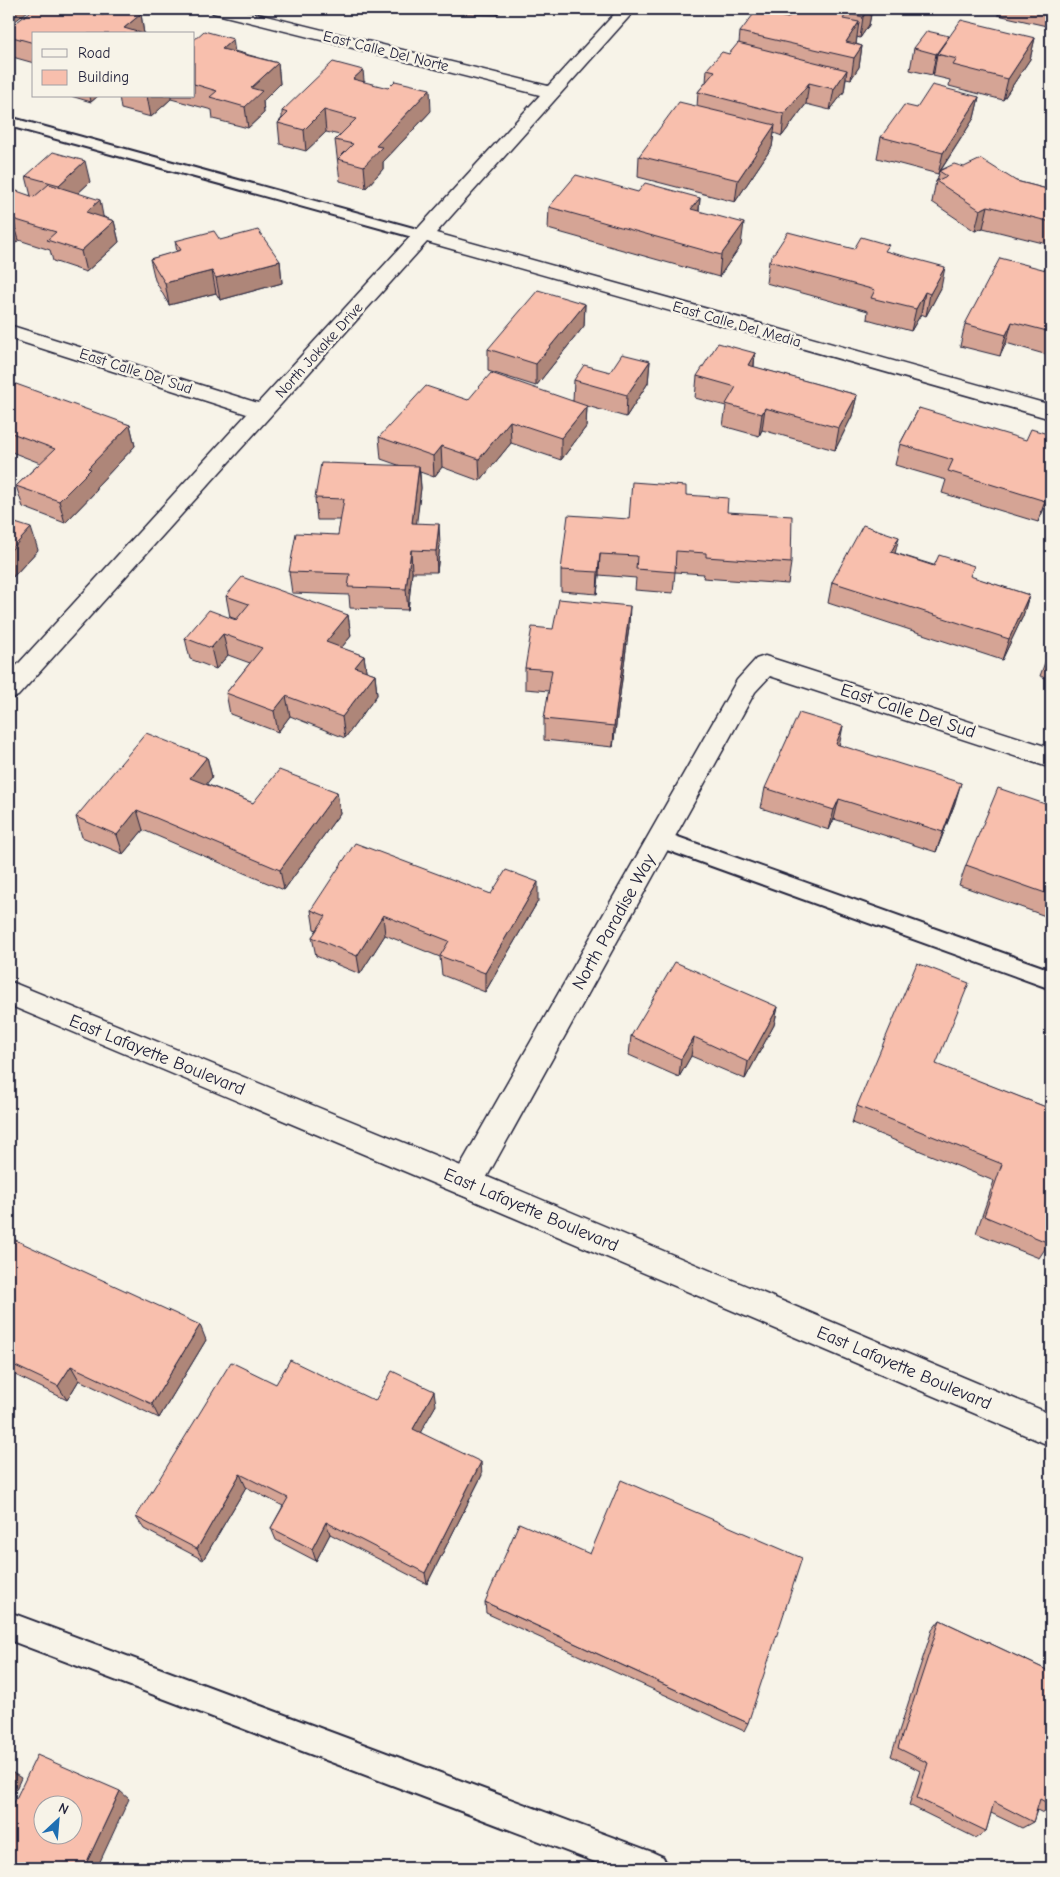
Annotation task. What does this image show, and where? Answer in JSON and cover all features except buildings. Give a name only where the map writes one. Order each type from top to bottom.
[{"type":"street","name":"East Calle Del Norte","points":[[219,9],[553,93]]},
{"type":"street","name":"North Jokake Drive","points":[[9,690],[264,412],[628,9]]},
{"type":"street","name":"East Calle Del Media","points":[[422,235],[1051,412]]},
{"type":"street","name":"East Calle Del Sud","points":[[9,331],[264,412]]},
{"type":"street","name":"East Calle Del Sud","points":[[765,665],[1051,758]]},
{"type":"street","name":"North Paradise Way","points":[[467,1183],[746,686],[765,665]]},
{"type":"street","name":"East Lafayette Boulevard","points":[[9,993],[467,1183],[1051,1430]]},
{"type":"lane","points":[[9,121],[422,235]]},
{"type":"lane","points":[[661,839],[1051,980]]},
{"type":"lane","points":[[9,1626],[652,1868]]}]
